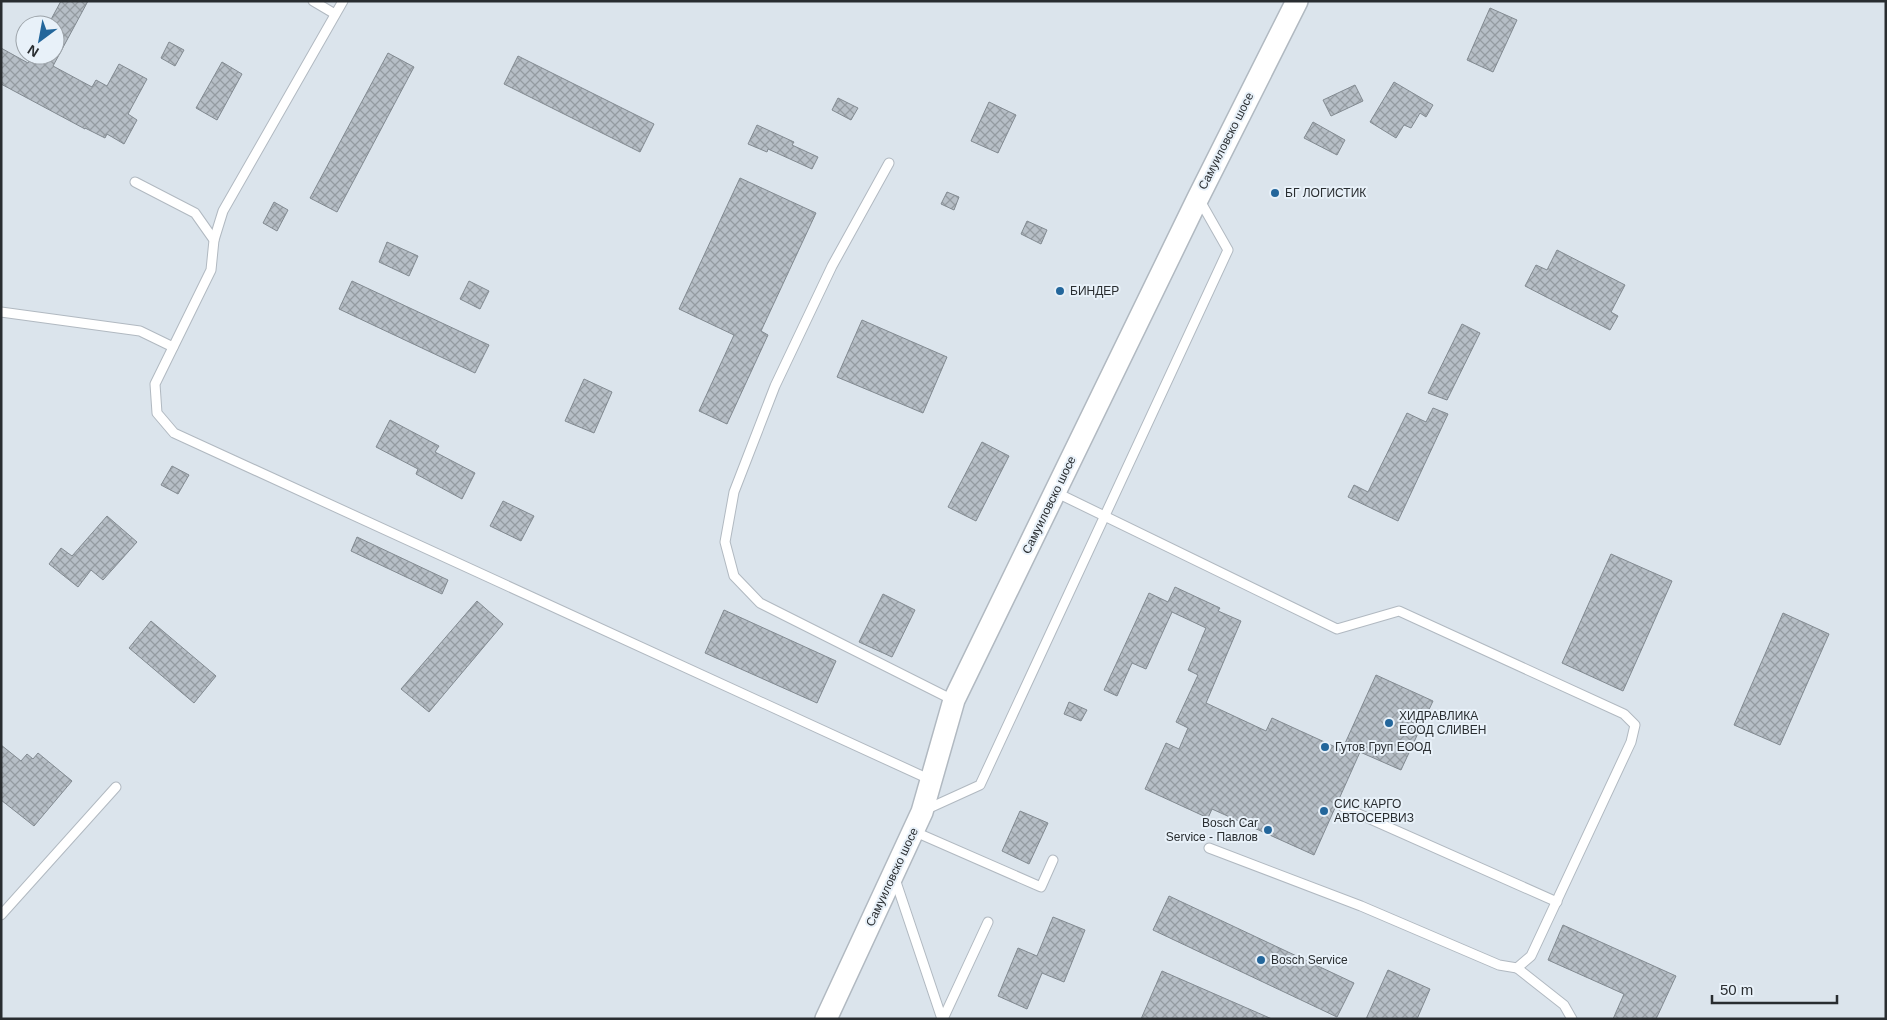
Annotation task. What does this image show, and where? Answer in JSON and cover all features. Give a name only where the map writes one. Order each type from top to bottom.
[{"type":"street","name":"Самуиловско шосе","points":[[826,1019],[922,812],[954,700],[1198,198],[1297,1]]},
{"type":"lane","points":[[313,1],[335,14]]},
{"type":"lane","points":[[343,1],[223,210],[214,240],[212,270],[155,384],[157,413],[174,433],[931,780]]},
{"type":"lane","points":[[889,163],[832,266],[775,386],[734,492],[725,542],[734,576],[760,603],[954,700]]},
{"type":"lane","points":[[135,182],[195,213],[214,240]]},
{"type":"lane","points":[[922,812],[980,785],[1228,250],[1198,198]]},
{"type":"lane","points":[[1,312],[140,331],[173,347]]},
{"type":"lane","points":[[1055,492],[1337,629],[1399,611],[1624,714],[1635,725],[1631,742],[1531,956],[1517,968]]},
{"type":"lane","points":[[1,915],[116,786]]},
{"type":"lane","points":[[1343,807],[1557,902]]},
{"type":"lane","points":[[913,831],[1041,887],[1053,860]]},
{"type":"lane","points":[[1209,848],[1361,906],[1500,965],[1517,968],[1564,1004],[1572,1019]]},
{"type":"lane","points":[[893,874],[943,1019]]},
{"type":"lane","points":[[943,1019],[988,922]]},
{"type":"building","points":[[61,1],[88,1],[65,44],[65,15],[53,15]]},
{"type":"building","points":[[1490,8],[1517,20],[1493,72],[1467,60]]},
{"type":"building","points":[[169,42],[184,50],[175,66],[161,58]]},
{"type":"building","points":[[1,48],[15,56],[15,65],[54,65],[92,87],[96,80],[107,86],[119,64],[147,79],[128,114],[137,120],[124,144],[107,134],[105,138],[85,129],[1,84]]},
{"type":"building","points":[[388,53],[414,67],[337,212],[310,198]]},
{"type":"building","points":[[518,56],[654,124],[640,152],[504,84]]},
{"type":"building","points":[[222,62],[242,74],[217,120],[196,108]]},
{"type":"building","points":[[1394,82],[1433,105],[1426,117],[1420,113],[1411,128],[1404,125],[1396,138],[1370,122]]},
{"type":"building","points":[[1355,85],[1363,101],[1331,116],[1323,100]]},
{"type":"building","points":[[838,98],[858,108],[851,120],[832,110]]},
{"type":"building","points":[[989,102],[1016,115],[998,153],[971,141]]},
{"type":"building","points":[[1313,122],[1345,140],[1337,155],[1304,138]]},
{"type":"building","points":[[757,125],[794,142],[792,145],[818,157],[812,169],[768,149],[767,152],[748,144]]},
{"type":"building","points":[[740,178],[816,213],[761,331],[768,335],[727,424],[699,411],[734,335],[679,309]]},
{"type":"building","points":[[947,192],[959,197],[954,210],[941,204]]},
{"type":"building","points":[[274,202],[288,210],[277,231],[263,223]]},
{"type":"building","points":[[1027,221],[1047,230],[1041,244],[1021,234]]},
{"type":"building","points":[[387,242],[418,256],[409,276],[379,262]]},
{"type":"building","points":[[1557,250],[1625,285],[1611,312],[1618,316],[1610,330],[1525,286],[1536,265],[1547,270]]},
{"type":"building","points":[[352,281],[489,345],[475,373],[339,309]]},
{"type":"building","points":[[469,281],[489,291],[480,309],[460,299]]},
{"type":"building","points":[[862,320],[947,357],[923,413],[837,377]]},
{"type":"building","points":[[1462,324],[1480,333],[1447,400],[1428,393]]},
{"type":"building","points":[[584,379],[612,392],[594,433],[565,421]]},
{"type":"building","points":[[1433,408],[1448,414],[1398,521],[1348,497],[1354,485],[1368,492],[1407,413],[1426,422]]},
{"type":"building","points":[[390,420],[439,446],[435,452],[475,473],[462,499],[416,474],[418,469],[376,447]]},
{"type":"building","points":[[982,442],[1009,456],[976,521],[948,507]]},
{"type":"building","points":[[172,466],[189,475],[178,494],[161,485]]},
{"type":"building","points":[[503,501],[534,516],[521,541],[490,526]]},
{"type":"building","points":[[107,516],[137,542],[103,580],[91,570],[78,587],[49,564],[61,548],[72,556]]},
{"type":"building","points":[[357,537],[448,580],[442,594],[351,551]]},
{"type":"building","points":[[1611,554],[1672,581],[1623,691],[1562,663]]},
{"type":"building","points":[[1175,587],[1220,608],[1218,611],[1241,621],[1206,703],[1266,731],[1272,718],[1342,750],[1376,675],[1433,701],[1401,770],[1360,752],[1314,855],[1212,809],[1208,818],[1145,789],[1166,743],[1179,749],[1188,728],[1176,722],[1198,675],[1188,670],[1206,628],[1172,612],[1146,669],[1132,663],[1117,696],[1104,690],[1149,593],[1168,602]]},
{"type":"building","points":[[883,594],[915,610],[892,657],[859,642]]},
{"type":"building","points":[[477,601],[503,624],[429,712],[401,689]]},
{"type":"building","points":[[724,610],[836,661],[817,703],[705,653]]},
{"type":"building","points":[[1783,613],[1829,634],[1780,745],[1734,725]]},
{"type":"building","points":[[151,621],[216,676],[194,703],[129,648]]},
{"type":"building","points":[[1069,702],[1087,710],[1081,721],[1064,714]]},
{"type":"building","points":[[1,745],[21,761],[27,754],[33,759],[38,753],[72,781],[34,826],[1,800]]},
{"type":"building","points":[[1020,811],[1048,823],[1029,864],[1002,851]]},
{"type":"building","name":"Bosch Service","points":[[1169,896],[1354,983],[1337,1017],[1153,930]]},
{"type":"building","points":[[1053,917],[1085,930],[1064,982],[1042,973],[1027,1009],[998,996],[1018,948],[1037,956]]},
{"type":"building","points":[[1563,925],[1676,976],[1656,1019],[1613,1019],[1624,994],[1548,960]]},
{"type":"building","points":[[1388,970],[1430,989],[1417,1019],[1366,1019]]},
{"type":"building","points":[[1162,971],[1272,1019],[1141,1019]]},
{"type":"place","name":"БГ ЛОГИСТИК","points":[[1275,193]]},
{"type":"place","name":"БИНДЕР","points":[[1060,291]]},
{"type":"place","name":"ХИДРАВЛИКА ЕООД СЛИВЕН","points":[[1389,723]]},
{"type":"place","name":"Гутов Груп ЕООД","points":[[1325,747]]},
{"type":"place","name":"СИС КАРГО АВТОСЕРВИЗ","points":[[1324,811]]},
{"type":"place","name":"Bosch Car Service - Павлов","points":[[1268,830]]},
{"type":"place","name":"Bosch Service","points":[[1261,960]]}]
